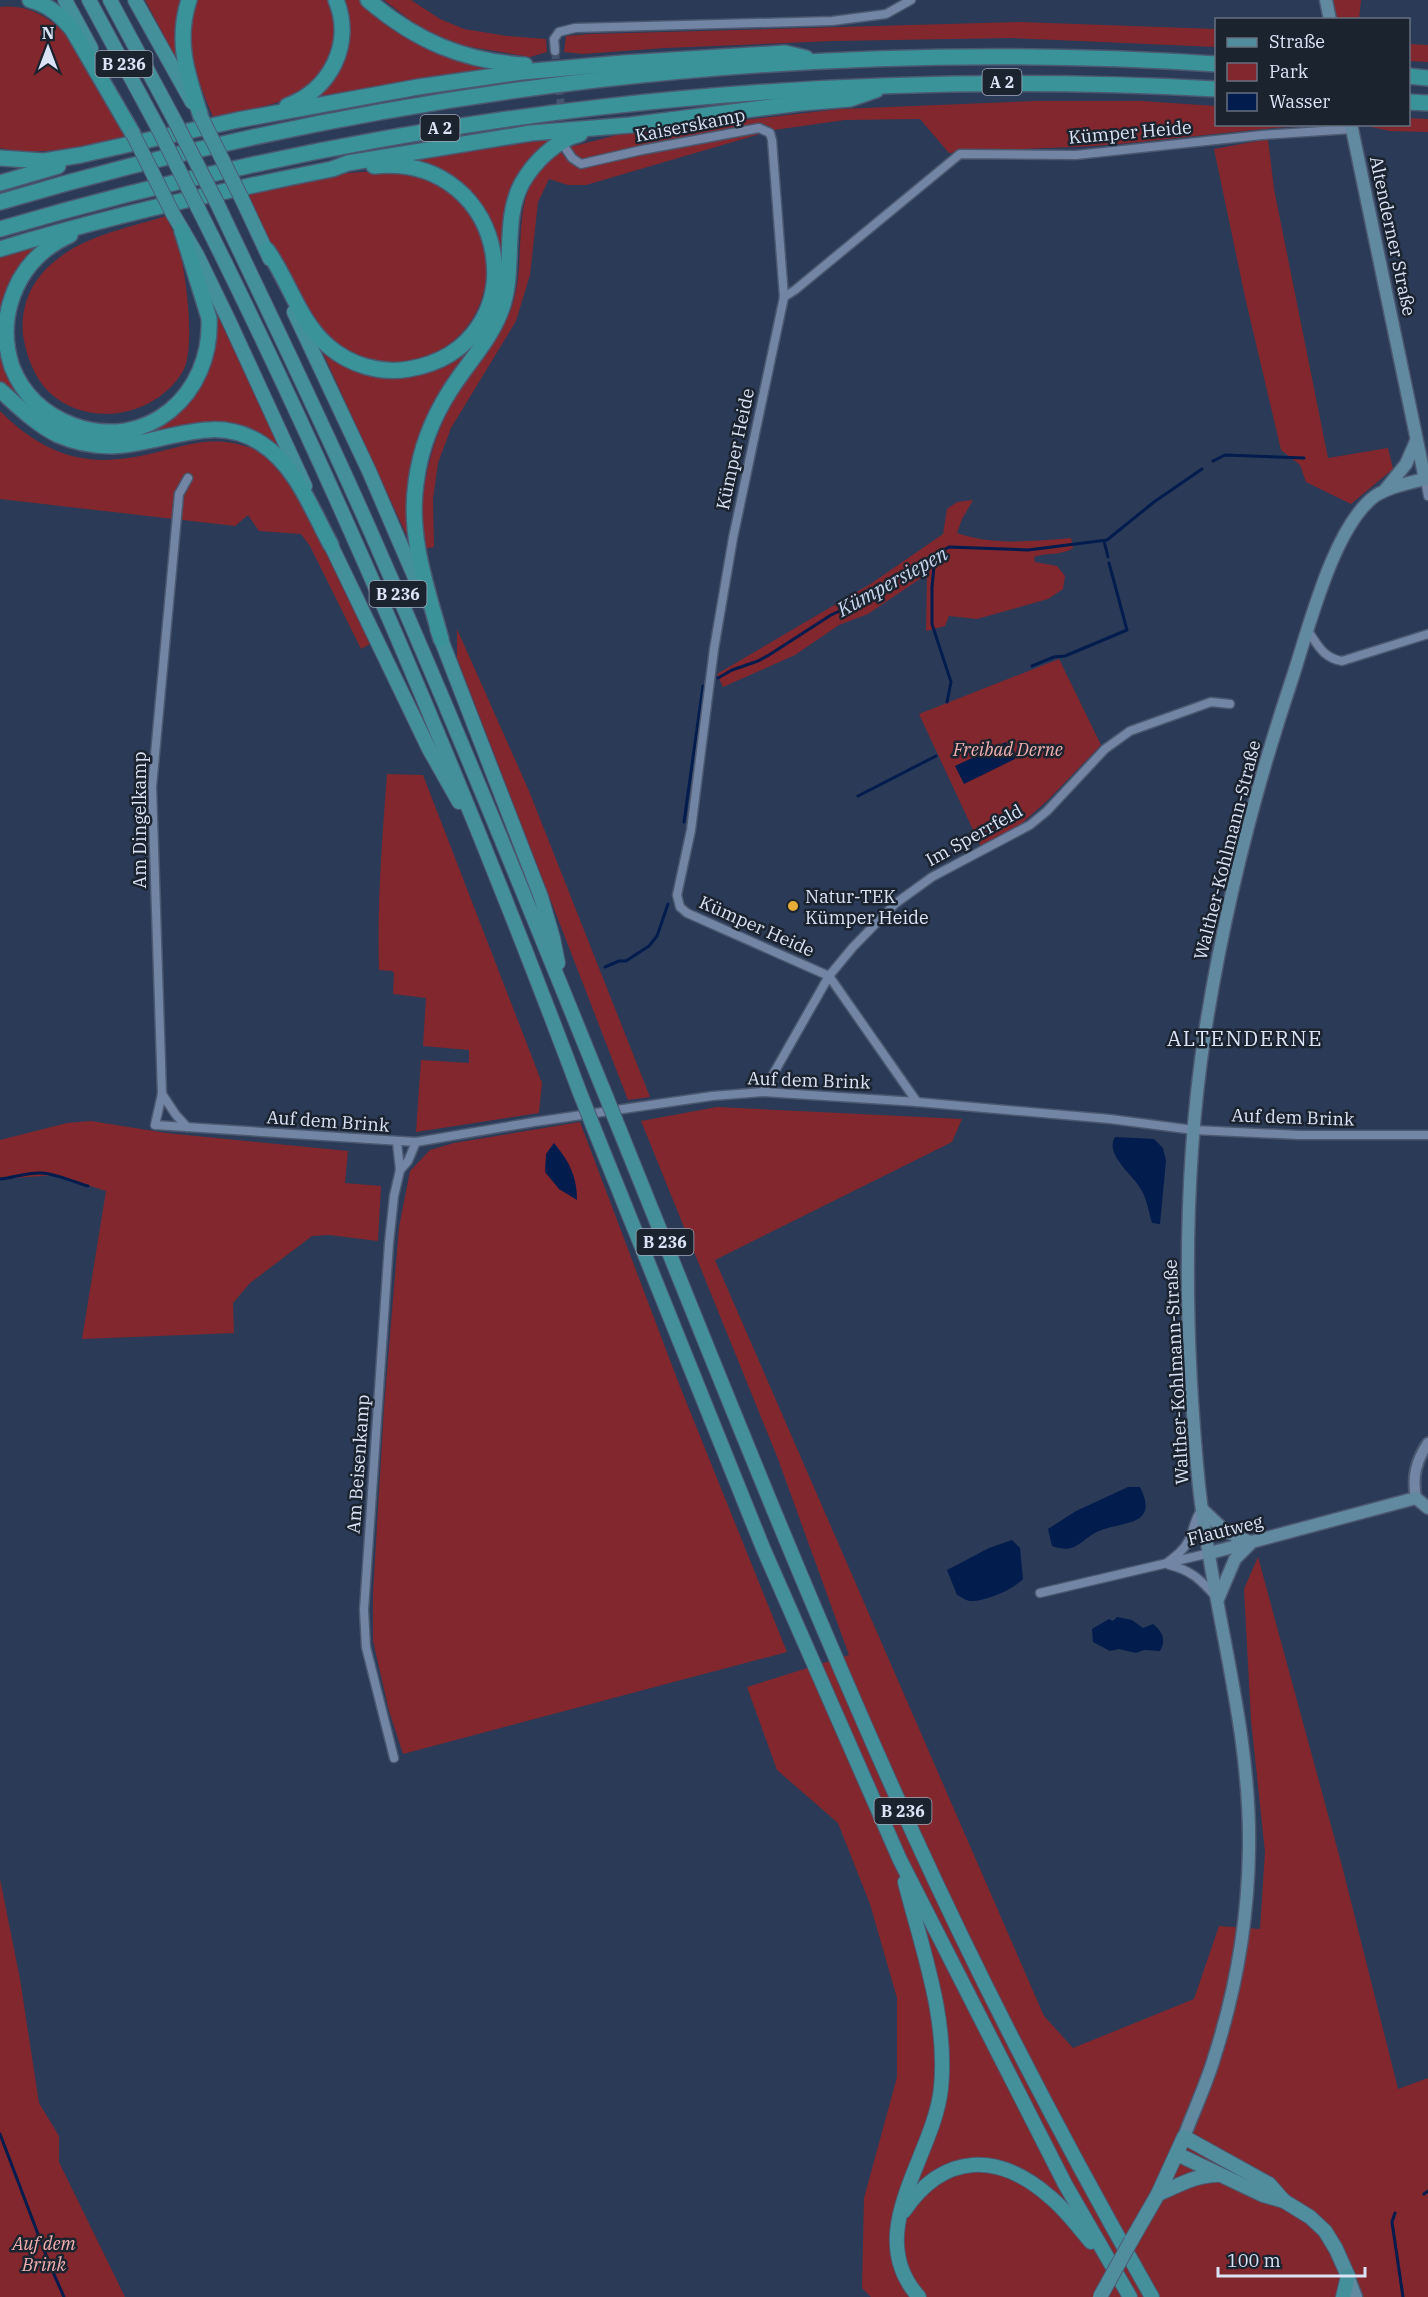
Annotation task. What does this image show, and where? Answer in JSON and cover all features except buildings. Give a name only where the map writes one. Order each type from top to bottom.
[{"type":"highway","points":[[30,0],[48,6],[72,29],[133,134]]},
{"type":"highway","points":[[65,0],[103,69],[173,214],[197,255],[291,452],[331,545],[429,749],[480,837]]},
{"type":"highway","name":"B 236","points":[[89,0],[198,208],[328,480],[417,683],[532,965],[597,1136],[763,1548],[900,1860],[1065,2184],[1130,2297]]},
{"type":"highway","name":"B 236","points":[[110,0],[217,203],[379,549],[467,756],[800,1574],[909,1824],[1026,2064],[1152,2297]]},
{"type":"highway","points":[[135,0],[201,117],[241,197],[365,461],[441,639],[541,897],[553,938],[563,992]]},
{"type":"highway","points":[[189,0],[181,30],[183,53],[186,71],[201,117]]},
{"type":"highway","points":[[238,120],[262,111],[289,105],[307,96],[329,75],[336,62],[342,30],[336,0]]},
{"type":"highway","points":[[368,0],[417,36],[458,53],[501,63],[570,68]]},
{"type":"highway","points":[[0,158],[44,161],[98,152],[238,120],[418,87],[522,72],[785,53],[822,62]]},
{"type":"highway","name":"A 2","points":[[0,202],[139,164],[224,144],[433,103],[617,78],[822,62],[1042,57],[1215,64]]},
{"type":"highway","points":[[1410,76],[1428,78]]},
{"type":"highway","name":"A 2","points":[[0,229],[137,191],[339,146],[558,111],[687,97],[890,85],[1003,82],[1215,89]]},
{"type":"highway","points":[[332,169],[348,163],[450,145],[531,134],[630,125],[850,99],[890,85]]},
{"type":"highway","points":[[1410,102],[1428,103]]},
{"type":"highway","points":[[441,639],[421,569],[416,538],[415,485],[424,447],[446,397],[500,313],[509,277],[512,219],[522,184],[543,157],[563,141],[589,132],[630,125]]},
{"type":"highway","points":[[0,183],[98,152]]},
{"type":"highway","points":[[0,249],[223,191],[332,169],[402,166],[421,171],[452,185],[476,209],[490,237],[495,270],[490,301],[469,337],[446,356],[417,368],[388,371],[357,364],[329,347],[310,327],[279,267],[267,250]]},
{"type":"highway","points":[[114,218],[56,241],[43,250],[19,279],[6,321],[9,359],[24,390],[39,407],[59,420],[84,429],[105,432],[127,431],[146,425],[176,407],[198,377],[208,346],[209,318],[182,231]]},
{"type":"highway","points":[[0,390],[44,427],[58,435],[95,445],[132,443],[201,429],[222,429],[262,443],[284,464],[297,482],[331,545]]},
{"type":"highway","points":[[900,1860],[931,1980],[941,2052],[941,2087],[937,2111],[931,2135],[905,2194],[897,2250],[901,2271],[919,2297]]},
{"type":"highway","points":[[900,2218],[914,2196],[938,2175],[950,2169],[968,2166],[997,2167],[1023,2177],[1052,2198],[1110,2263]]},
{"type":"highway","points":[[1128,2254],[1162,2297]]},
{"type":"highway","points":[[1343,2297],[1348,2276]]},
{"type":"main road","points":[[1326,0],[1330,18]]},
{"type":"main road","name":"Altenderner Straße","points":[[1352,127],[1425,479]]},
{"type":"main road","points":[[1383,492],[1403,469],[1416,440]]},
{"type":"main road","name":"Walther-Kohlmann-Straße","points":[[1100,2297],[1155,2199],[1177,2154],[1215,2057],[1239,1955],[1247,1887],[1249,1838],[1245,1755],[1236,1693],[1202,1509],[1192,1409],[1187,1254],[1194,1130],[1205,1034],[1232,891],[1259,786],[1308,631],[1334,558],[1348,526],[1363,507],[1383,492],[1425,479]]},
{"type":"main road","points":[[1416,1498],[1428,1508]]},
{"type":"main road","name":"Flautweg","points":[[1210,1553],[1416,1498]]},
{"type":"main road","points":[[1202,1509],[1225,1531],[1252,1542],[1235,1560],[1218,1599]]},
{"type":"main road","points":[[1184,2137],[1269,2184],[1284,2201]]},
{"type":"main road","points":[[1177,2154],[1263,2195],[1284,2201],[1310,2217],[1325,2231],[1336,2249],[1356,2297]]},
{"type":"main road","points":[[1155,2199],[1190,2179],[1218,2175]]},
{"type":"street","points":[[555,51],[554,39],[559,32],[575,27],[832,21],[886,14],[911,0]]},
{"type":"street","name":"Kümper Heide","points":[[917,1102],[829,976],[687,913],[680,907],[677,895],[691,830],[723,594],[784,297],[960,154],[1076,155],[1352,127]]},
{"type":"street","name":"Kaiserskamp","points":[[566,149],[576,162],[591,163],[673,144],[752,129],[764,129],[772,140],[784,297]]},
{"type":"street","name":"Am Dingelkamp","points":[[155,1125],[162,1094],[152,787],[179,494],[188,478]]},
{"type":"street","name":"Altenderner Straße","points":[[1425,479],[1428,496]]},
{"type":"street","points":[[1308,631],[1324,655],[1342,660],[1428,634]]},
{"type":"street","name":"Im Sperrfeld","points":[[763,1092],[829,976],[896,903],[932,877],[1030,825],[1047,811],[1106,749],[1130,731],[1211,702],[1230,704]]},
{"type":"street","name":"Auf dem Brink","points":[[155,1125],[416,1142],[517,1124],[712,1096],[763,1092],[917,1102],[1110,1119],[1194,1130],[1311,1135],[1428,1135]]},
{"type":"street","points":[[162,1094],[176,1115],[188,1127]]},
{"type":"street","name":"Am Beisenkamp","points":[[394,1758],[366,1647],[364,1610],[388,1243],[400,1170],[397,1142]]},
{"type":"street","name":"Am Beisenkamp","points":[[400,1170],[408,1161],[416,1142]]},
{"type":"street","points":[[1416,1498],[1413,1479],[1418,1462],[1428,1443]]},
{"type":"street","points":[[1165,1564],[1181,1552],[1188,1542],[1194,1522],[1202,1509]]},
{"type":"street","name":"Flautweg","points":[[1040,1593],[1210,1553]]},
{"type":"street","points":[[1165,1564],[1184,1568],[1194,1574],[1218,1599]]},
{"type":"green space","points":[[145,0],[182,0],[178,57],[176,58]]},
{"type":"green space","points":[[197,0],[328,0],[332,12],[334,37],[328,62],[313,83],[283,101],[213,117],[197,74],[191,45],[193,15]]},
{"type":"green space","points":[[343,0],[362,0],[494,67],[320,96],[338,72],[345,51],[347,41]]},
{"type":"green space","points":[[384,0],[411,0],[440,19],[464,29],[546,39],[547,52],[530,57],[465,46],[438,36],[414,23]]},
{"type":"green space","points":[[1333,0],[1361,0],[1359,18],[1336,18]]},
{"type":"green space","points":[[0,7],[24,9],[45,17],[63,32],[93,72],[126,136],[79,147],[47,151],[0,148]]},
{"type":"green space","points":[[1020,22],[1215,29],[1215,47],[1011,38],[834,41],[583,54],[564,52],[566,36]]},
{"type":"green space","points":[[1410,44],[1428,45],[1428,62],[1410,61]]},
{"type":"green space","points":[[1037,101],[1141,101],[1215,106],[1215,126],[1303,126],[1098,146],[949,153],[920,119],[845,120],[774,130],[764,124],[742,126],[584,160],[578,157],[570,147],[617,135],[840,109]]},
{"type":"green space","points":[[1410,118],[1428,119],[1428,132],[1390,131],[1367,126],[1410,126]]},
{"type":"green space","points":[[755,132],[760,134],[586,185],[568,185],[549,179],[538,202],[530,275],[516,321],[451,428],[438,463],[433,499],[434,547],[423,549],[425,484],[435,443],[452,403],[498,335],[509,314],[517,288],[523,210],[532,181],[538,173],[561,152],[571,164],[586,167]]},
{"type":"green space","points":[[552,139],[528,163],[503,281],[488,326],[437,403],[412,547],[323,353],[407,375],[448,361],[464,350],[500,251],[495,232],[482,207],[450,176],[429,166],[408,161]]},
{"type":"green space","points":[[1268,139],[1274,189],[1328,458],[1388,448],[1393,469],[1351,504],[1306,482],[1300,465],[1281,450],[1245,297],[1214,149]]},
{"type":"green space","points":[[374,171],[419,178],[444,188],[469,214],[482,239],[486,265],[484,291],[475,314],[460,335],[440,350],[415,360],[387,362],[360,357],[341,348],[321,330],[296,294],[247,192],[338,174]]},
{"type":"green space","points":[[166,216],[178,245],[187,290],[189,345],[183,371],[171,387],[156,399],[139,408],[120,413],[101,414],[83,411],[65,404],[49,392],[39,380],[26,350],[23,335],[24,312],[36,281],[51,264],[71,249],[111,232]]},
{"type":"green space","points":[[38,245],[23,262],[12,280],[0,322],[0,258]]},
{"type":"green space","points":[[215,314],[217,314],[279,447],[246,427],[225,422],[200,422],[131,438],[54,426],[0,383],[0,332],[40,413],[131,435],[206,373],[214,352]]},
{"type":"green space","points":[[0,411],[37,441],[59,452],[82,458],[122,459],[208,442],[234,443],[266,455],[282,471],[295,490],[370,644],[361,649],[310,546],[301,534],[259,531],[248,515],[235,526],[0,499]]},
{"type":"green space","points":[[973,500],[957,533],[999,541],[1071,538],[1073,548],[1034,557],[1035,562],[1057,566],[1065,576],[1063,589],[1048,599],[977,619],[949,616],[945,626],[926,631],[927,574],[868,614],[839,625],[795,655],[723,687],[717,674],[872,583],[943,534],[947,509],[957,502]]},
{"type":"green space","points":[[457,629],[529,791],[650,1097],[628,1100],[457,658]]},
{"type":"green space","name":"Freibad Derne","points":[[1059,659],[1101,745],[1048,800],[1020,825],[981,847],[919,714]]},
{"type":"green space","points":[[387,774],[423,775],[542,1083],[539,1113],[416,1132],[421,1060],[469,1063],[469,1050],[423,1046],[426,998],[393,994],[394,973],[379,970],[379,897]]},
{"type":"green space","points":[[717,1107],[962,1119],[952,1142],[715,1260],[1044,2016],[1073,2048],[1194,1999],[1219,1926],[1260,1929],[1265,1852],[1251,1720],[1244,1589],[1258,1557],[1342,1866],[1398,2089],[1428,2078],[1428,2297],[871,2297],[862,2288],[864,2198],[897,2077],[897,1998],[870,1904],[838,1823],[777,1770],[747,1687],[849,1655],[778,1459],[641,1121]]},
{"type":"green space","points":[[91,1121],[166,1133],[348,1151],[345,1183],[381,1186],[378,1241],[329,1235],[312,1236],[250,1283],[233,1303],[234,1333],[82,1339],[106,1191],[56,1175],[0,1179],[0,1140],[67,1123]]},
{"type":"green space","points":[[580,1122],[679,1384],[787,1652],[403,1754],[389,1711],[373,1641],[373,1593],[384,1408],[399,1227],[410,1171],[430,1150],[454,1143]]},
{"type":"green space","name":"Auf dem Brink","points":[[0,1879],[20,1979],[39,2103],[59,2136],[59,2162],[125,2297],[0,2297]]},
{"type":"water","points":[[1006,742],[1015,759],[964,784],[955,766]]},
{"type":"water","points":[[1115,1137],[1154,1139],[1163,1148],[1166,1161],[1160,1224],[1152,1223],[1142,1191],[1113,1151]]},
{"type":"water","points":[[554,1143],[571,1169],[576,1184],[577,1200],[559,1189],[545,1172],[546,1154]]},
{"type":"water","points":[[1128,1487],[1140,1487],[1145,1500],[1142,1516],[1136,1520],[1099,1531],[1073,1548],[1052,1546],[1048,1529],[1076,1511]]},
{"type":"water","points":[[1012,1540],[1020,1548],[1023,1579],[1019,1583],[1006,1591],[976,1601],[969,1601],[957,1595],[947,1570],[989,1548]]},
{"type":"water","points":[[1117,1617],[1132,1620],[1143,1628],[1153,1624],[1162,1636],[1163,1643],[1160,1651],[1144,1650],[1136,1653],[1119,1649],[1110,1651],[1093,1642],[1092,1629],[1109,1619],[1113,1621]]},
{"type":"waterway","name":"Kümpersiepen","points":[[1213,461],[1225,455],[1304,458]]},
{"type":"waterway","name":"Kümpersiepen","points":[[718,678],[769,655],[831,615],[859,602],[904,571],[913,571],[918,564],[949,547],[1028,550],[1107,540],[1154,502],[1202,469]]},
{"type":"waterway","points":[[1104,541],[1108,557]]},
{"type":"waterway","points":[[935,555],[932,624],[951,682],[947,702]]},
{"type":"waterway","points":[[1032,666],[1054,657],[1065,656],[1127,630],[1109,563]]},
{"type":"waterway","name":"Kümpersiepen","points":[[684,822],[703,686]]},
{"type":"waterway","points":[[858,796],[936,756]]},
{"type":"waterway","name":"Kümpersiepen","points":[[605,967],[619,961],[626,961],[649,946],[657,936],[668,904]]},
{"type":"waterway","points":[[0,1179],[42,1173],[88,1186]]},
{"type":"waterway","points":[[0,2134],[64,2297]]},
{"type":"waterway","points":[[1424,2194],[1428,2191]]},
{"type":"waterway","points":[[1395,2213],[1392,2222],[1403,2297]]},
{"type":"tunnel","points":[[555,51],[564,134]]},
{"type":"place","name":"Natur-TEK Kümper Heide","points":[[793,906]]},
{"type":"district","name":"ALTENDERNE","points":[[1245,1038]]}]
